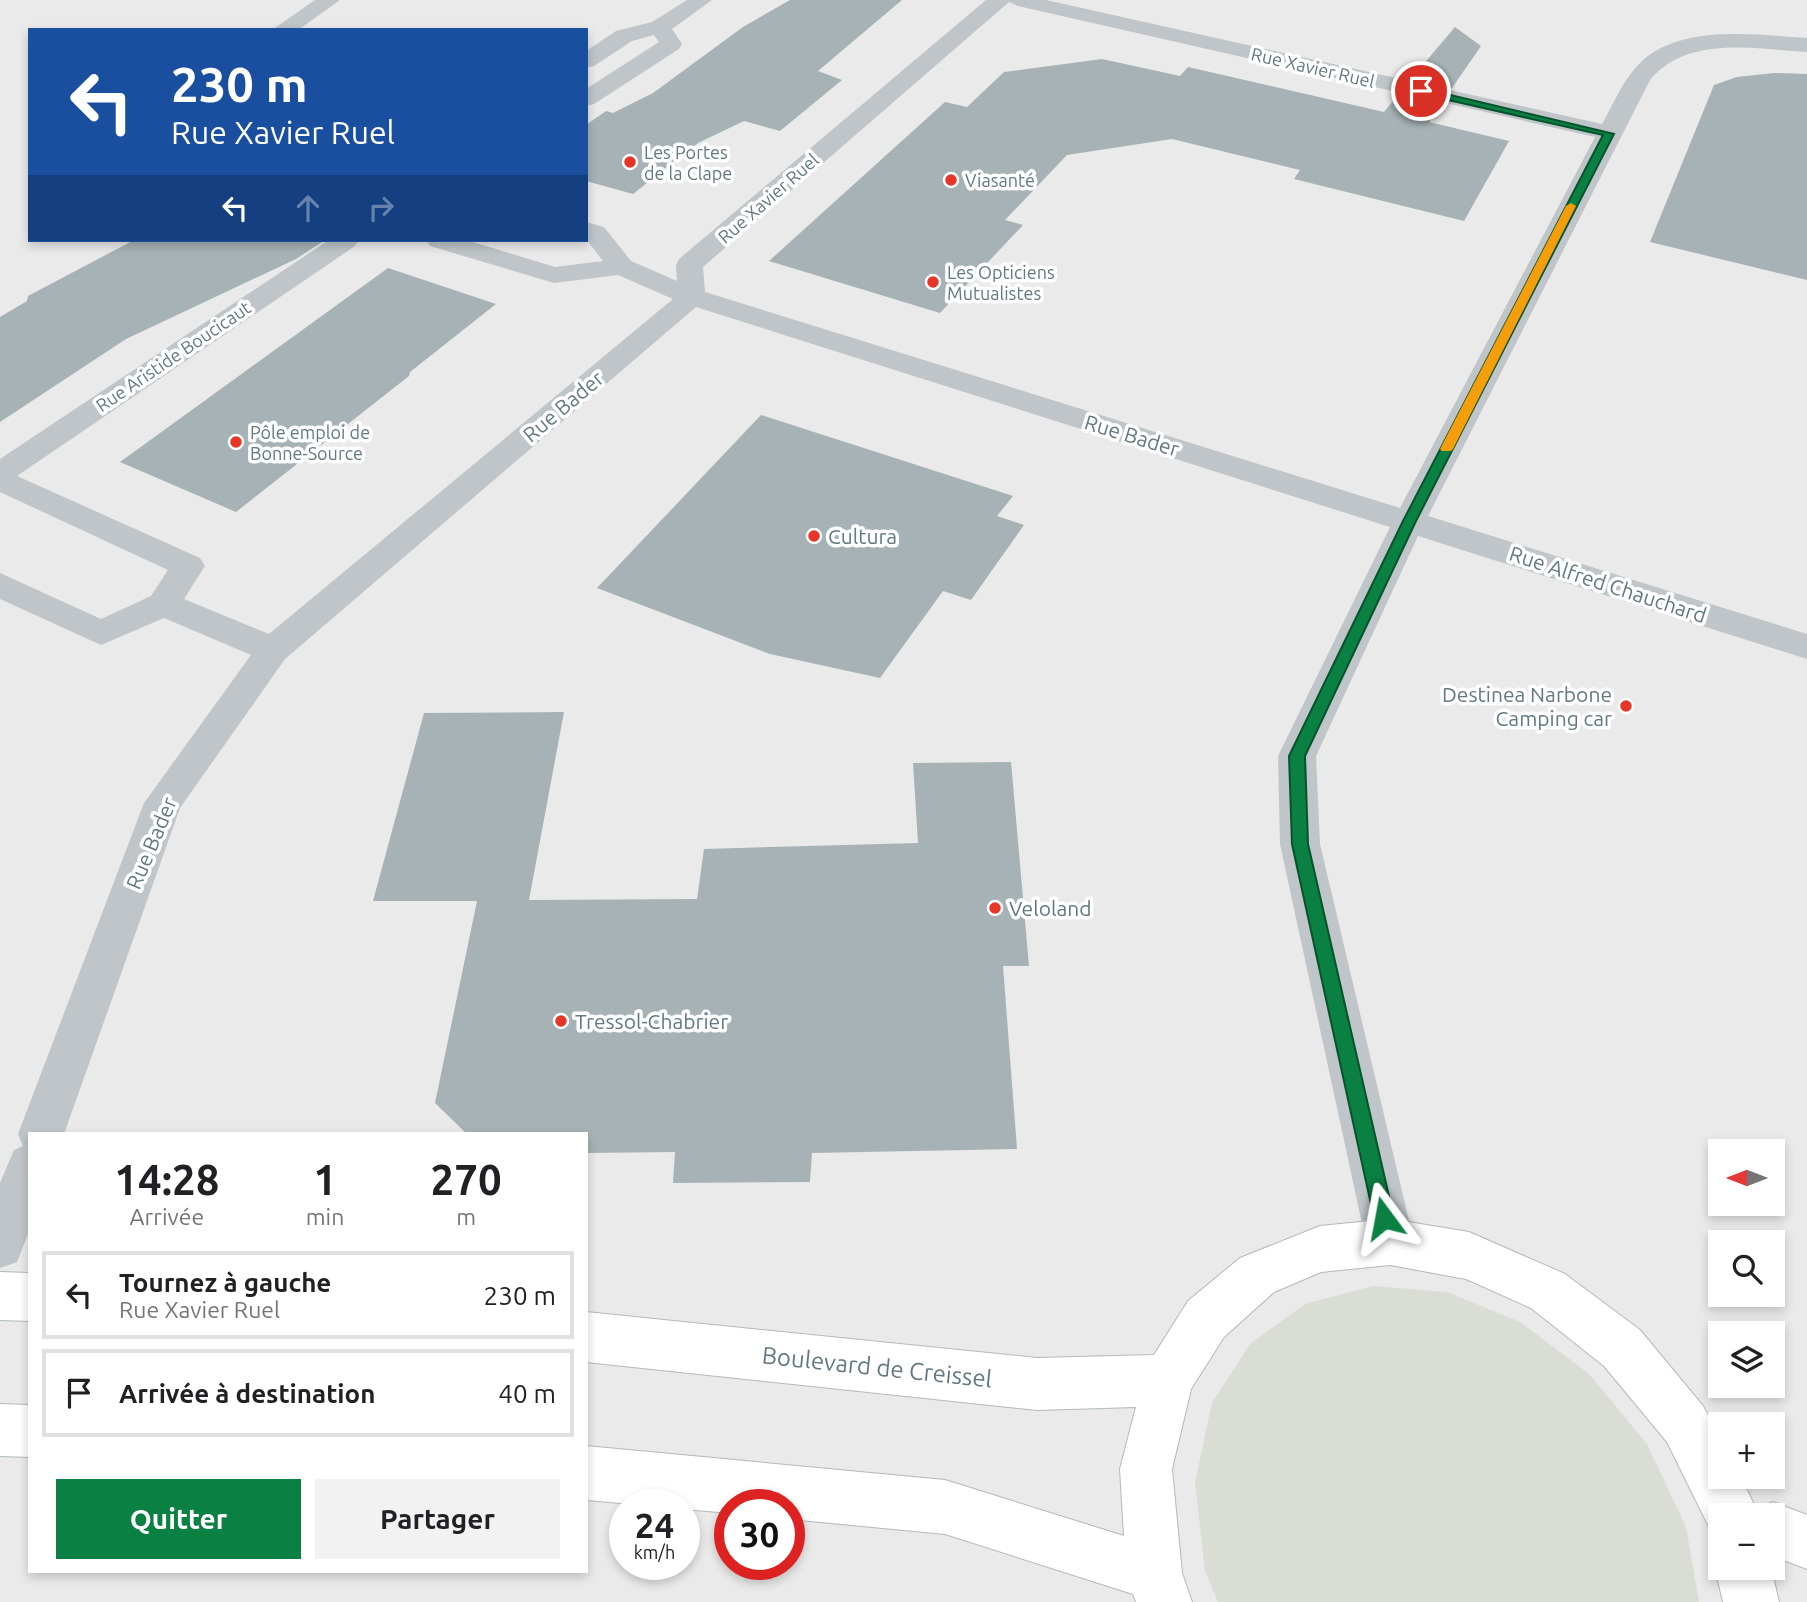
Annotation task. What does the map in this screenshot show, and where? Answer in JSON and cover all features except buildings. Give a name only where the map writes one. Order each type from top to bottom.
[{"type":"street","points":[[286,28],[329,0]]},
{"type":"street","points":[[588,60],[624,36],[660,27],[701,0]]},
{"type":"street","name":"Rue Xavier Ruel","points":[[692,297],[689,265],[999,0]]},
{"type":"street","name":"Rue Xavier Ruel","points":[[1018,0],[1609,134]]},
{"type":"street","points":[[588,98],[671,44],[660,27]]},
{"type":"street","points":[[1390,1242],[1300,844],[1297,756],[1409,521],[1634,86],[1653,63],[1688,46],[1731,41],[1807,45]]},
{"type":"street","points":[[588,231],[595,233],[621,267],[692,297]]},
{"type":"street","name":"Rue Aristide Boucicaut","points":[[0,473],[343,242]]},
{"type":"street","points":[[446,242],[554,275],[621,267]]},
{"type":"street","name":"Rue Bader","points":[[42,1132],[163,803],[273,650],[692,297],[1409,521]]},
{"type":"street","points":[[0,480],[188,566],[163,604],[101,633],[0,585]]},
{"type":"street","name":"Rue Alfred Chauchard","points":[[1409,521],[1807,647]]},
{"type":"street","points":[[163,604],[273,650]]},
{"type":"street","points":[[0,1245],[28,1170]]},
{"type":"street","points":[[588,1472],[945,1507],[1159,1587],[1146,1469],[1168,1380],[1206,1319],[1257,1275],[1320,1249],[1390,1242],[1469,1256],[1548,1292],[1622,1348],[1685,1424],[1735,1503]]},
{"type":"street","points":[[0,1296],[28,1297]]},
{"type":"street","name":"Boulevard de Creissel","points":[[588,1338],[1037,1384],[1168,1380]]},
{"type":"street","points":[[0,1430],[28,1431]]},
{"type":"street","points":[[1785,1534],[1807,1542]]},
{"type":"street","points":[[1746,1580],[1751,1602]]},
{"type":"shaded area","points":[[0,0],[1807,0],[1807,1602],[0,1602]]},
{"type":"shaded area","points":[[1373,1286],[1447,1292],[1520,1322],[1589,1374],[1647,1444],[1686,1527],[1699,1602],[1218,1602],[1205,1571],[1195,1482],[1212,1403],[1250,1344],[1305,1304]]},
{"type":"slow traffic","points":[[1446,449],[1571,206]]},
{"type":"place","name":"Les Portes de la Clape","points":[[630,162]]},
{"type":"place","name":"Viasanté","points":[[951,180]]},
{"type":"place","name":"Les Opticiens Mutualistes","points":[[933,282]]},
{"type":"place","name":"Pôle emploi de Bonne-Source","points":[[236,442]]},
{"type":"place","name":"Cultura","points":[[814,536]]},
{"type":"place","name":"Destinea Narbone Camping car","points":[[1626,706]]},
{"type":"place","name":"Veloland","points":[[995,908]]},
{"type":"place","name":"Tressol-Chabrier","points":[[561,1021]]},
{"type":"route","points":[[1384,1218],[1300,844],[1297,756],[1409,521],[1609,134],[1421,91]]}]
